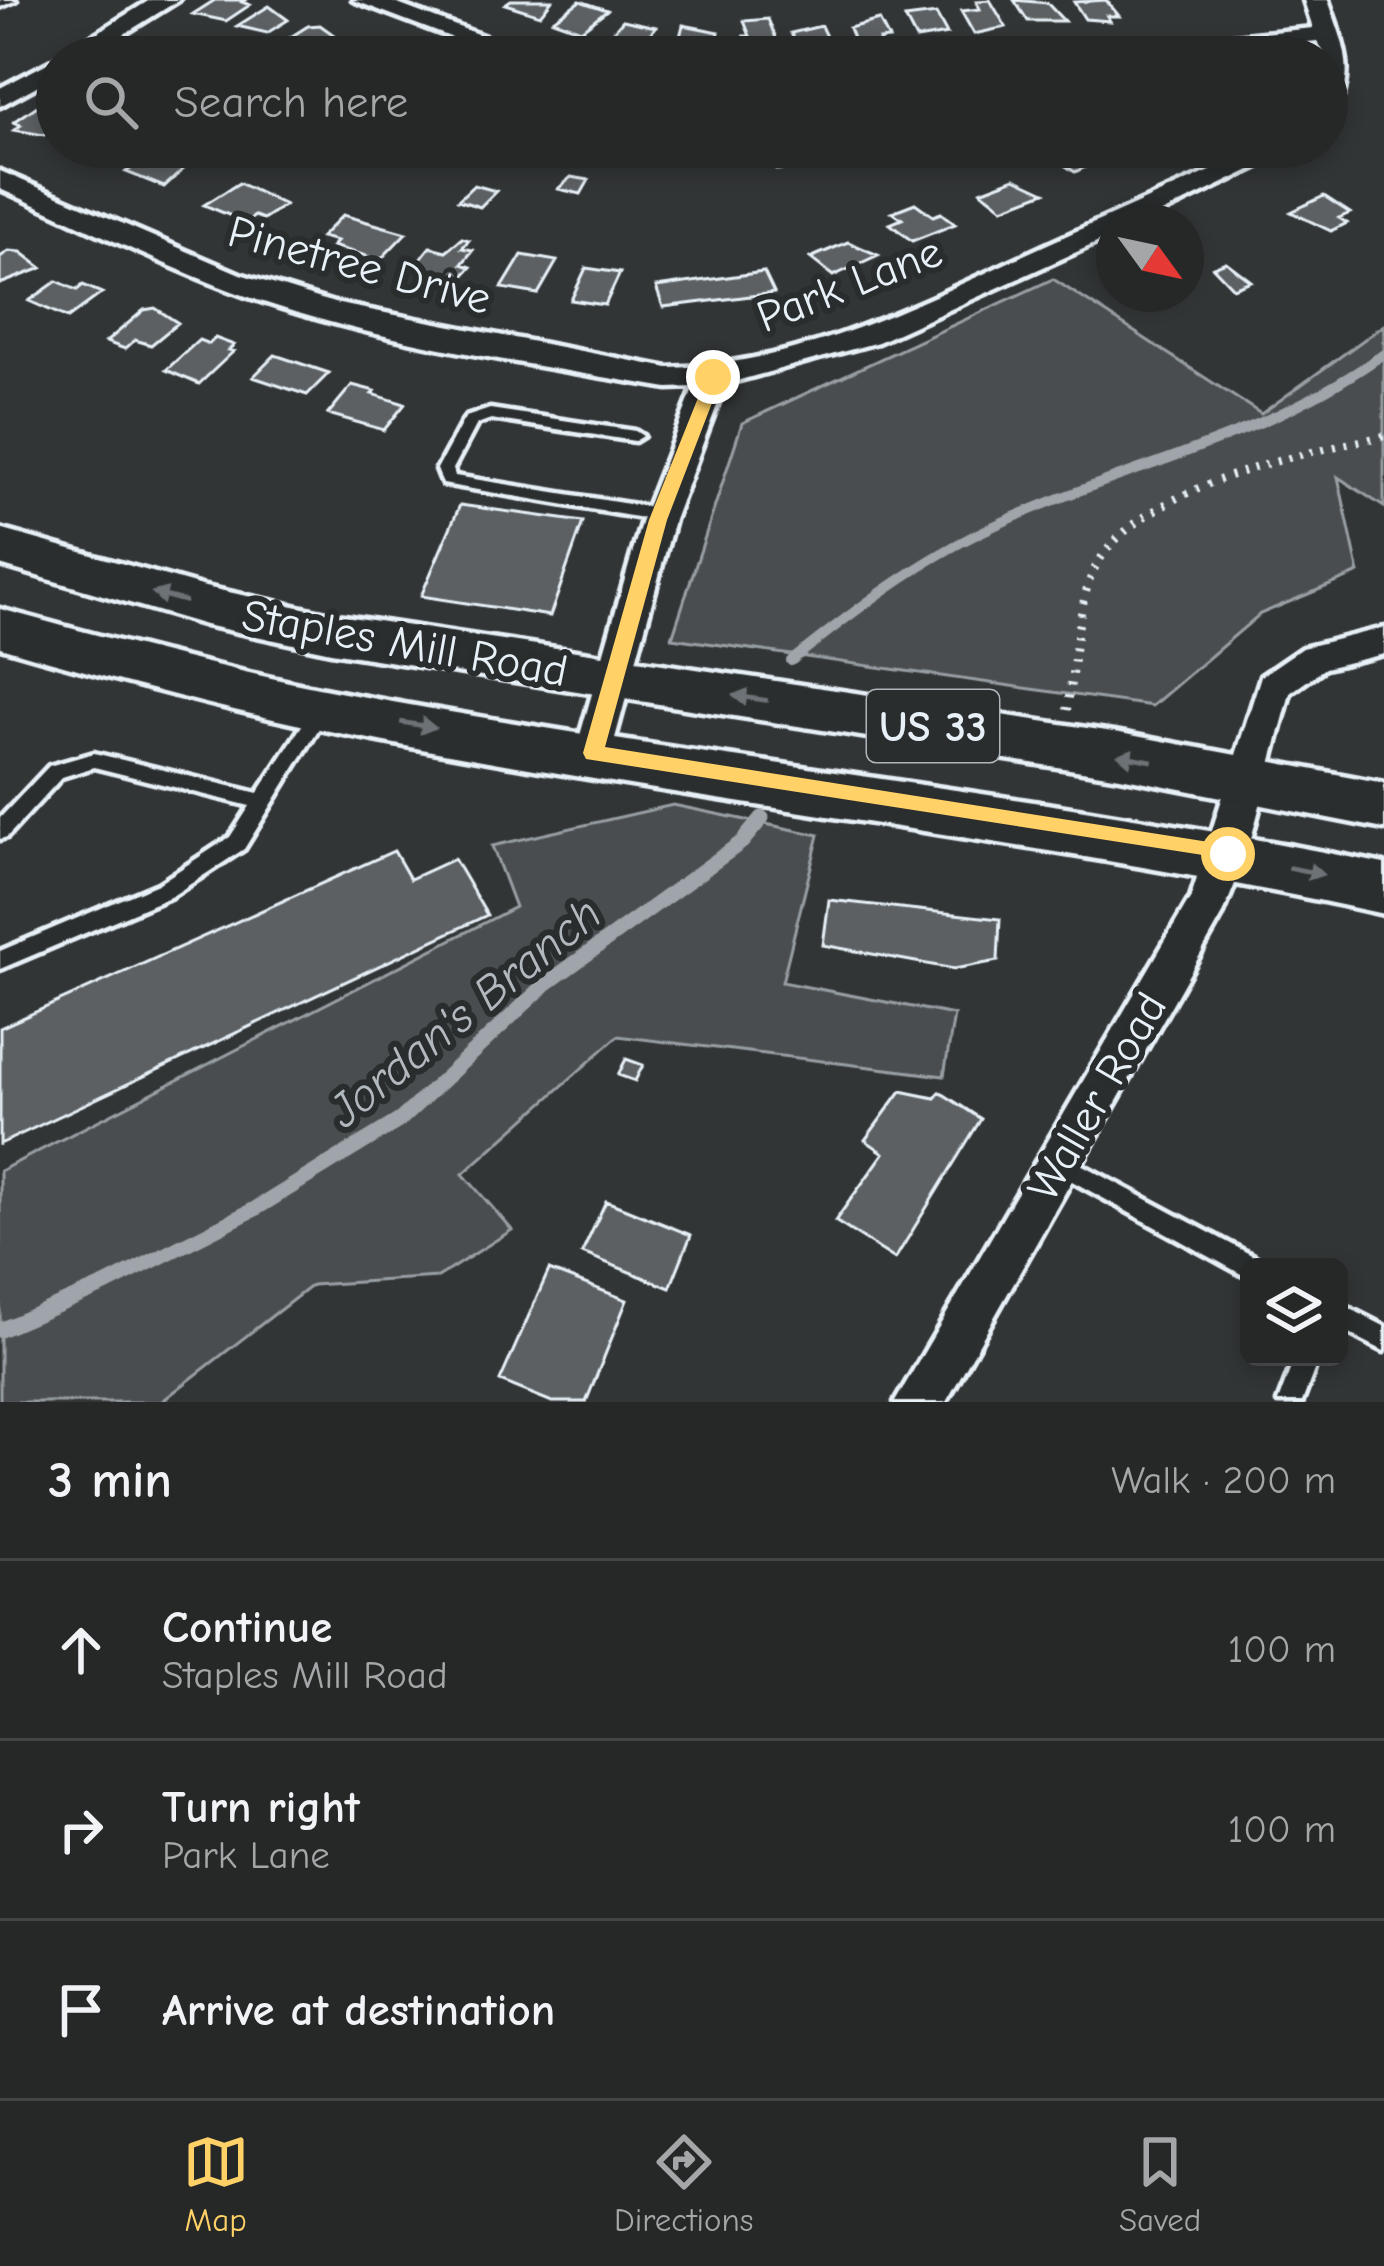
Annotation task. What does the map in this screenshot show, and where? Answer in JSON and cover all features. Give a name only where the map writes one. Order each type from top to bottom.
[{"type":"main road","name":"Staples Mill Road","points":[[0,547],[205,606],[331,633],[1064,747],[1384,806]]},
{"type":"main road","name":"Staples Mill Road","points":[[0,628],[209,686],[322,709],[1228,854],[1384,889]]},
{"type":"street","points":[[106,36],[167,0]]},
{"type":"street","points":[[365,0],[467,36]]},
{"type":"street","points":[[1316,0],[1331,36]]},
{"type":"street","points":[[1306,36],[1330,33]]},
{"type":"street","points":[[0,98],[36,77]]},
{"type":"street","name":"Park Lane","points":[[1158,204],[1236,168]]},
{"type":"street","name":"Pinetree Drive","points":[[0,179],[214,273],[328,311],[510,351],[668,378],[713,377]]},
{"type":"street","name":"Park Lane","points":[[593,753],[660,514],[713,377],[790,363],[842,344],[1096,232]]},
{"type":"street","name":"Waller Road","points":[[919,1402],[1208,904],[1228,854],[1274,686],[1314,657],[1384,641]]},
{"type":"lane","points":[[0,3],[10,0]]},
{"type":"lane","points":[[635,436],[490,414],[471,421],[445,469],[449,480],[480,488],[660,514]]},
{"type":"lane","points":[[0,960],[165,890],[237,843],[322,709]]},
{"type":"lane","points":[[0,831],[56,771],[94,760],[263,802]]},
{"type":"lane","points":[[1058,1162],[1240,1261]]},
{"type":"lane","points":[[1348,1320],[1384,1339]]},
{"type":"lane","points":[[1290,1402],[1304,1366]]},
{"type":"path","points":[[1064,747],[1069,680],[1084,598],[1089,580],[1117,538],[1157,509],[1274,460],[1384,436]]},
{"type":"shaded area","points":[[1053,279],[1096,307],[1096,312],[1104,312],[1261,414],[1384,325],[1384,507],[1338,477],[1359,573],[1260,614],[1152,706],[672,638],[742,423]]},
{"type":"shaded area","points":[[673,805],[819,835],[782,982],[954,1015],[944,1076],[618,1036],[463,1174],[512,1230],[438,1277],[312,1285],[161,1402],[0,1402],[0,1171],[515,907],[492,846]]},
{"type":"building","points":[[215,0],[245,0],[242,2],[250,5],[226,21],[193,14]]},
{"type":"building","points":[[552,0],[540,15],[505,4]]},
{"type":"building","points":[[990,0],[1006,27],[974,34],[961,11],[980,9],[976,1]]},
{"type":"building","points":[[1014,0],[1047,3],[1064,21],[1028,21]]},
{"type":"building","points":[[1106,0],[1119,16],[1107,16],[1110,21],[1085,19],[1074,2]]},
{"type":"building","points":[[580,1],[607,10],[581,30],[553,20]]},
{"type":"building","points":[[269,6],[288,20],[267,33],[237,26]]},
{"type":"building","points":[[936,14],[947,34],[914,36],[905,18]]},
{"type":"building","points":[[768,19],[775,36],[750,36],[744,21]]},
{"type":"building","points":[[623,20],[656,27],[648,36],[609,36]]},
{"type":"building","points":[[879,20],[887,36],[852,36],[849,28]]},
{"type":"building","points":[[320,25],[334,35],[292,36]]},
{"type":"building","points":[[683,25],[719,32],[718,36],[680,36]]},
{"type":"building","points":[[821,26],[826,36],[792,36]]},
{"type":"building","points":[[36,107],[36,134],[14,130],[21,125],[14,122]]},
{"type":"building","points":[[132,168],[185,168],[164,187],[126,172]]},
{"type":"building","points":[[571,177],[589,180],[581,194],[558,189]]},
{"type":"building","points":[[1015,178],[1045,192],[1003,208],[981,191]]},
{"type":"building","points":[[239,183],[285,205],[263,219],[255,216],[246,222],[204,205]]},
{"type":"building","points":[[474,185],[496,191],[480,207],[458,200]]},
{"type":"building","points":[[1324,196],[1350,213],[1339,218],[1347,223],[1331,231],[1291,212]]},
{"type":"building","points":[[915,203],[955,224],[912,241],[890,224],[902,219],[892,212]]},
{"type":"building","points":[[343,215],[406,233],[380,260],[332,246],[337,241],[321,237]]},
{"type":"building","points":[[462,238],[469,240],[462,248],[473,250],[462,264],[471,267],[462,277],[436,278],[413,268],[430,247],[446,251]]},
{"type":"building","points":[[848,242],[878,255],[833,276],[810,258]]},
{"type":"building","points":[[9,251],[21,252],[42,268],[0,284],[0,257]]},
{"type":"building","points":[[522,255],[557,261],[538,294],[502,288]]},
{"type":"building","points":[[1226,262],[1251,281],[1233,288],[1213,267]]},
{"type":"building","points":[[586,268],[620,273],[605,305],[571,300]]},
{"type":"building","points":[[764,272],[774,293],[663,307],[656,287]]},
{"type":"building","points":[[57,281],[102,293],[68,318],[29,301]]},
{"type":"building","points":[[155,308],[178,323],[151,345],[135,340],[125,349],[106,342],[144,310]]},
{"type":"building","points":[[215,338],[234,345],[229,350],[234,351],[199,384],[166,370],[199,340],[209,344]]},
{"type":"building","points":[[275,355],[329,373],[307,395],[253,377]]},
{"type":"building","points":[[352,385],[405,404],[384,430],[328,414]]},
{"type":"building","points":[[460,505],[583,522],[550,616],[421,596]]},
{"type":"building","points":[[394,851],[410,879],[454,859],[487,915],[0,1144],[0,1028]]},
{"type":"building","points":[[829,900],[1000,919],[998,961],[954,969],[823,945]]},
{"type":"building","points":[[626,1059],[643,1065],[635,1081],[618,1075]]},
{"type":"building","points":[[901,1091],[935,1098],[940,1092],[981,1119],[895,1259],[835,1221],[884,1153],[865,1140]]},
{"type":"building","points":[[606,1201],[691,1235],[670,1288],[582,1253]]},
{"type":"building","points":[[549,1270],[627,1300],[586,1402],[552,1402],[500,1381]]},
{"type":"waterway","name":"Jordan's Branch","points":[[1375,360],[1384,354]]},
{"type":"waterway","points":[[791,661],[889,587],[968,539],[1044,504],[1288,410],[1379,357]]},
{"type":"waterway","name":"Jordan's Branch","points":[[0,1330],[105,1285],[255,1209],[400,1120],[546,984],[742,842],[762,818]]},
{"type":"route","points":[[713,377],[658,520],[593,753],[1228,854]]}]
